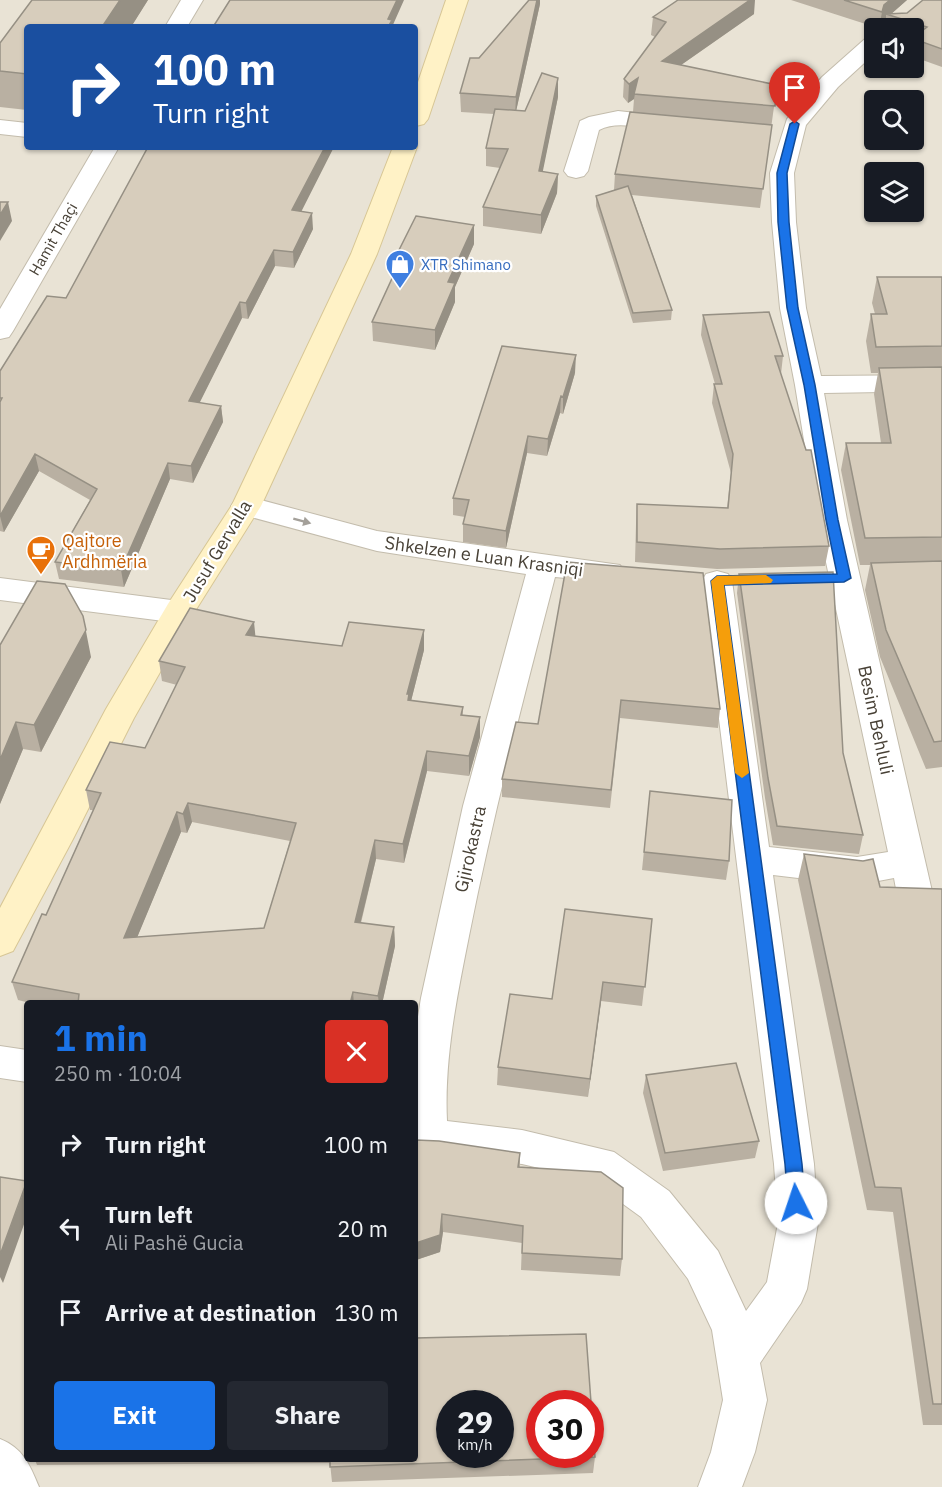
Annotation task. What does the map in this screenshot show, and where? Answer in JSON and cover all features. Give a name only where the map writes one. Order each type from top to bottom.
[{"type":"street","points":[[178,24],[192,0]]},
{"type":"street","points":[[418,114],[457,0]]},
{"type":"street","name":"Besim Behluli","points":[[864,52],[830,82],[795,124],[780,135],[784,222],[793,308],[809,385],[832,520],[833,578],[916,900]]},
{"type":"street","points":[[576,171],[588,126],[598,119],[614,118],[697,127]]},
{"type":"street","points":[[0,127],[24,130]]},
{"type":"street","name":"Hamit Thaçi","points":[[0,331],[104,150]]},
{"type":"street","name":"Jusuf Gervalla","points":[[0,941],[56,839],[118,717],[179,612],[246,506],[363,255],[404,150]]},
{"type":"street","points":[[809,385],[942,383]]},
{"type":"street","name":"Shkelzen e Luan Krasniqi","points":[[246,506],[377,541],[543,566],[636,574]]},
{"type":"street","name":"Gjirokastra","points":[[422,1136],[426,1117],[434,1029],[458,901],[479,810],[543,566]]},
{"type":"street","points":[[833,578],[877,577]]},
{"type":"street","points":[[717,580],[794,1164],[798,1223],[786,1289],[738,1359]]},
{"type":"street","points":[[0,590],[179,612]]},
{"type":"street","points":[[754,859],[857,871],[907,862]]},
{"type":"street","points":[[0,1062],[24,1066]]},
{"type":"street","points":[[422,1136],[522,1147],[600,1165],[655,1204],[703,1265],[733,1329],[745,1400],[733,1452],[720,1487]]},
{"type":"street","points":[[0,1461],[16,1487]]},
{"type":"shaded area","points":[[0,0],[942,0],[942,1487],[0,1487]]},
{"type":"building","points":[[32,0],[120,0],[104,24],[24,24],[24,74],[0,71],[0,43]]},
{"type":"building","points":[[230,0],[397,0],[388,19],[392,20],[390,24],[215,24]]},
{"type":"building","points":[[529,0],[537,0],[516,97],[460,93],[470,58],[479,58]]},
{"type":"building","points":[[678,0],[750,0],[662,61],[777,85],[775,106],[634,94],[638,78],[629,84],[624,79],[666,22],[653,17]]},
{"type":"building","points":[[844,0],[890,0],[884,5],[882,12]]},
{"type":"building","points":[[923,0],[942,0],[942,49],[924,43],[924,29],[927,27],[924,26],[924,18],[899,18],[886,14],[907,13]]},
{"type":"building","points":[[542,73],[558,78],[539,171],[558,174],[541,215],[483,207],[508,149],[486,148],[495,109],[525,111]]},
{"type":"building","points":[[630,112],[772,125],[763,189],[615,174]]},
{"type":"building","points":[[146,150],[323,150],[292,210],[312,213],[293,252],[274,250],[246,303],[240,302],[189,401],[221,406],[191,466],[168,463],[121,570],[55,562],[97,489],[35,454],[0,516],[0,402],[2,398],[0,398],[0,371],[47,296],[66,298]]},
{"type":"building","points":[[628,186],[672,310],[633,313],[596,196]]},
{"type":"building","points":[[0,202],[8,202],[0,215]]},
{"type":"building","points":[[416,216],[474,225],[448,282],[455,283],[435,330],[372,322],[400,261],[394,260]]},
{"type":"building","points":[[877,277],[942,277],[942,346],[876,347],[871,314],[887,314]]},
{"type":"building","points":[[769,312],[783,356],[775,356],[806,450],[811,450],[829,546],[720,549],[637,542],[637,504],[728,508],[733,454],[714,384],[722,384],[703,315]]},
{"type":"building","points":[[502,346],[576,355],[548,439],[528,436],[506,531],[463,524],[469,500],[453,498]]},
{"type":"building","points":[[942,367],[942,537],[865,538],[846,443],[891,443],[879,368]]},
{"type":"building","points":[[942,561],[942,741],[934,742],[886,630],[871,563]]},
{"type":"building","points":[[567,562],[703,573],[720,709],[621,700],[611,790],[502,779],[516,722],[538,724]]},
{"type":"building","points":[[833,572],[843,753],[863,835],[777,826],[739,574]]},
{"type":"building","points":[[37,581],[65,584],[83,616],[86,630],[34,725],[16,722],[0,760],[0,645]]},
{"type":"building","points":[[190,608],[254,622],[246,635],[342,646],[349,622],[424,630],[407,694],[409,694],[408,700],[463,707],[461,715],[480,717],[469,756],[427,751],[403,844],[375,840],[355,922],[394,927],[378,996],[353,992],[351,1000],[78,1000],[79,994],[12,982],[42,914],[46,915],[101,793],[86,790],[110,742],[145,748],[185,667],[159,661]],"holes":[[[188,803],[296,823],[264,928],[124,938],[177,812],[183,814]]]},
{"type":"building","points":[[650,791],[732,800],[729,861],[644,852]]},
{"type":"building","points":[[804,854],[863,861],[873,859],[880,887],[942,889],[942,1404],[933,1404],[901,1188],[875,1187]]},
{"type":"building","points":[[565,909],[652,919],[645,987],[603,982],[590,1079],[498,1067],[510,994],[552,999]]},
{"type":"building","points":[[736,1063],[759,1141],[665,1153],[646,1075]]},
{"type":"building","points":[[418,1140],[520,1153],[518,1167],[601,1172],[623,1188],[622,1259],[522,1253],[523,1226],[442,1214],[440,1235],[418,1242]]},
{"type":"building","points":[[0,1177],[24,1181],[24,1189],[0,1255]]},
{"type":"building","points":[[586,1334],[590,1390],[526,1390],[526,1460],[514,1460],[514,1390],[436,1390],[436,1463],[330,1467],[330,1462],[418,1462],[418,1338]]},
{"type":"slow traffic","points":[[742,773],[717,581],[766,580]]},
{"type":"place","name":"XTR Shimano","points":[[400,290]]},
{"type":"place","name":"Qajtore Ardhmëria","points":[[41,576]]},
{"type":"route","points":[[795,124],[782,173],[784,222],[793,308],[844,578],[717,581],[794,1164],[796,1203]]}]
